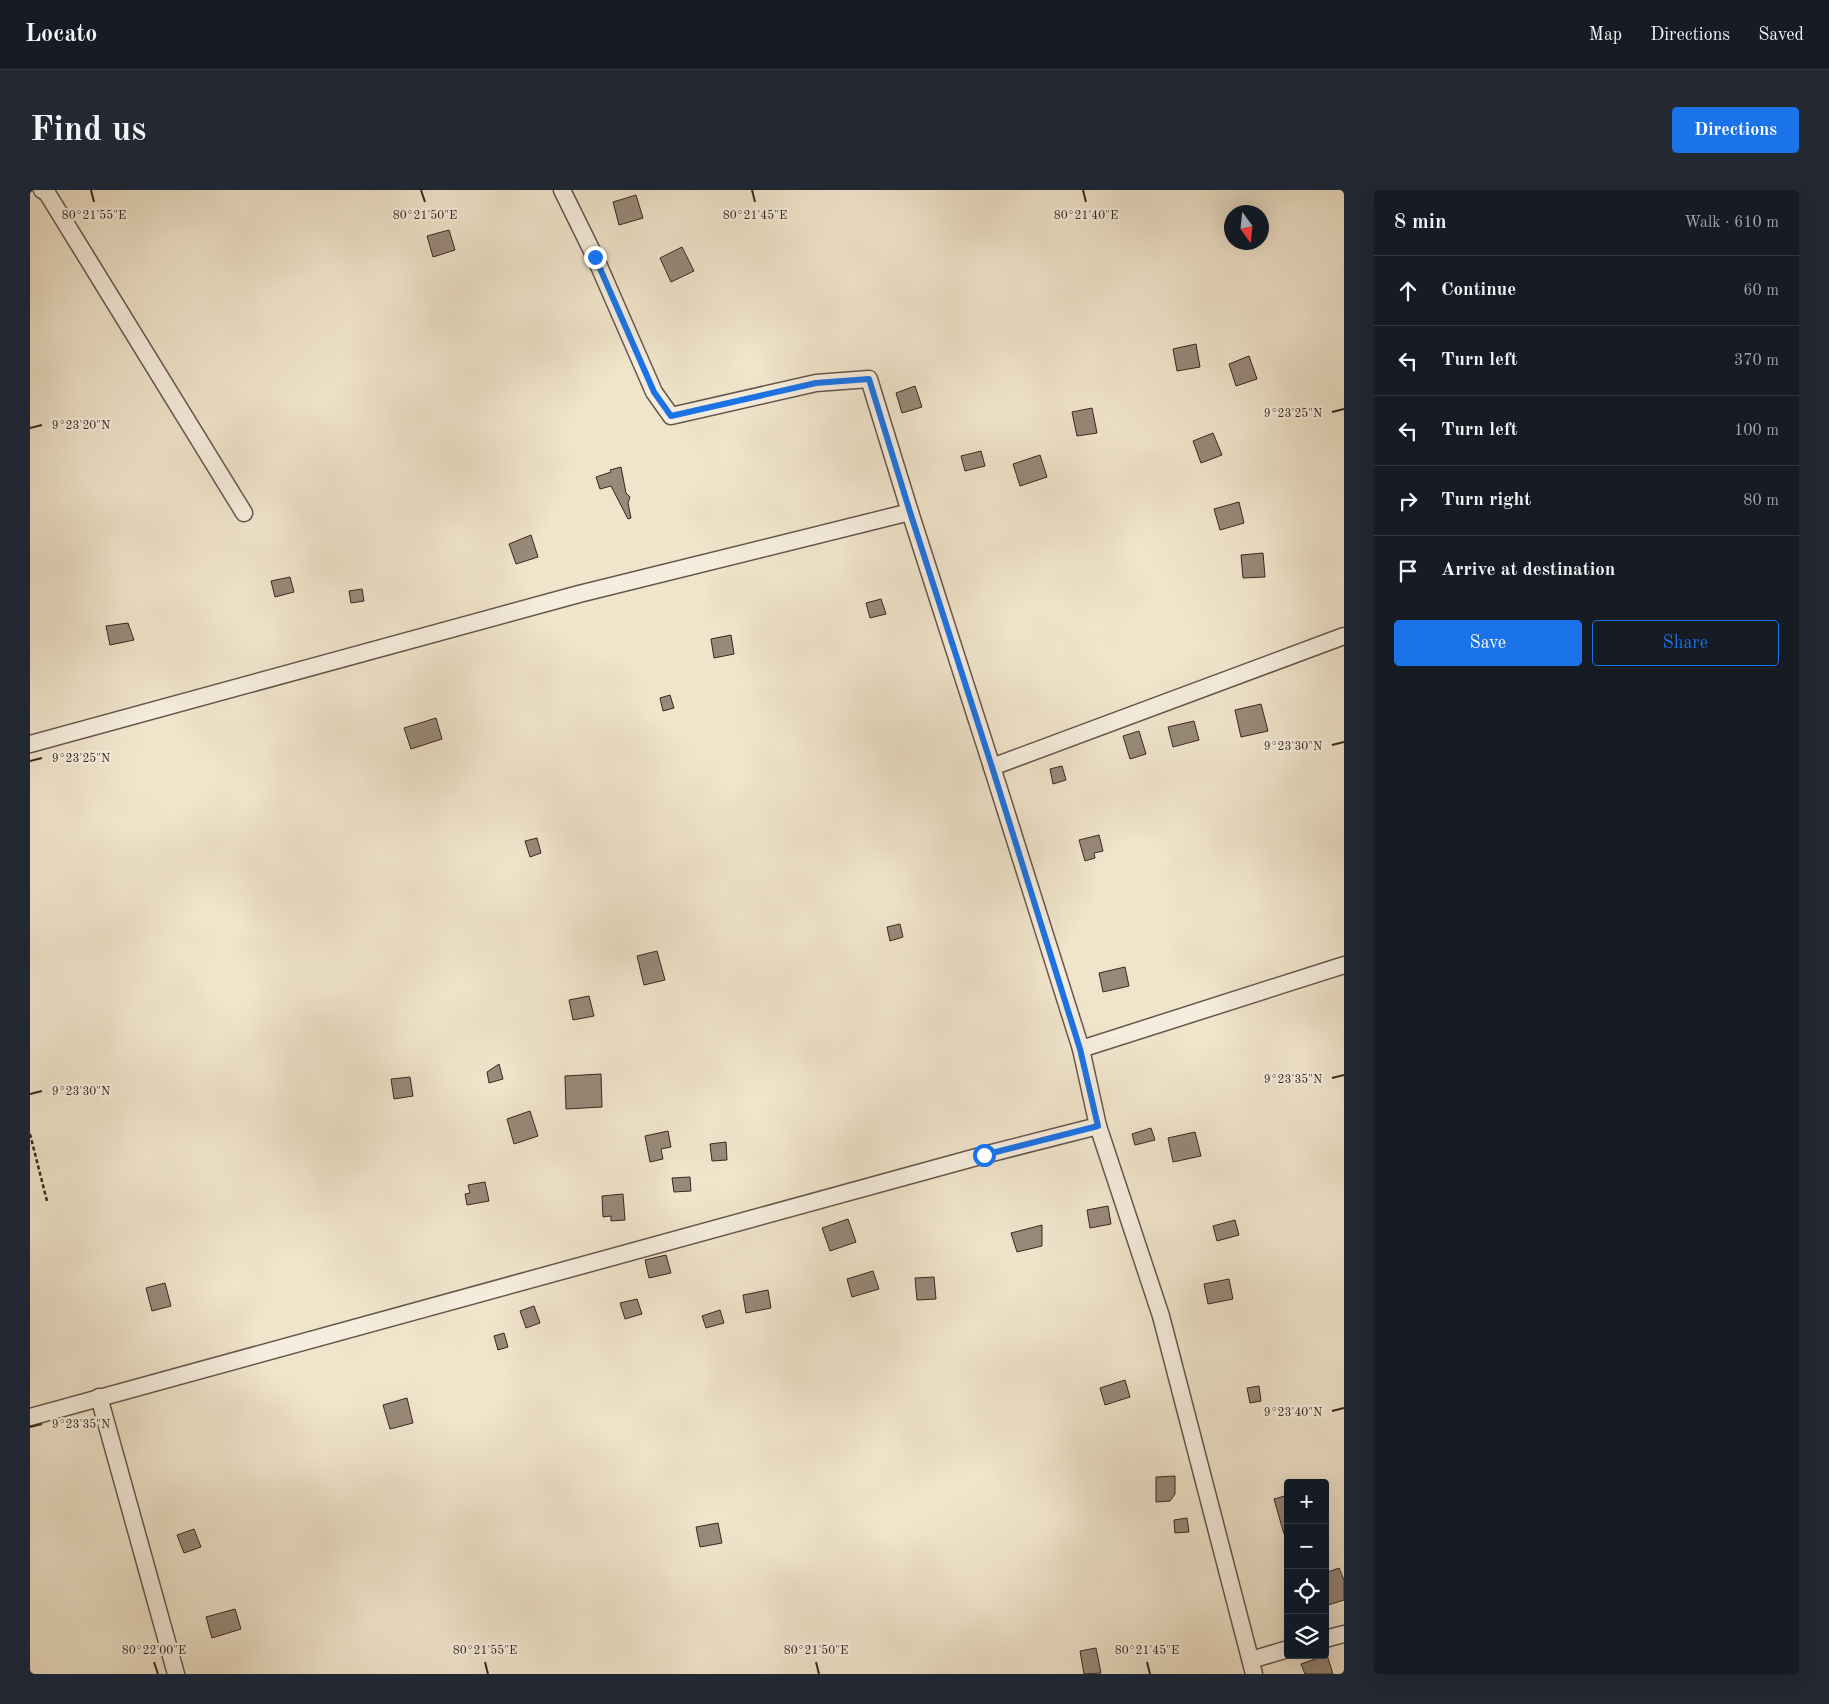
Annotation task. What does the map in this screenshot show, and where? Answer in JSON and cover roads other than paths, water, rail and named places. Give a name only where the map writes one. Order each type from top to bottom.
[{"type":"street","points":[[42,190],[46,193],[244,513]]},
{"type":"street","points":[[562,190],[595,257],[654,392],[671,416],[816,383],[869,379],[1080,1049],[1098,1126],[1161,1316],[1252,1667],[1284,1652]]},
{"type":"street","points":[[30,744],[579,594],[910,512]]},
{"type":"street","points":[[992,767],[1344,636]]},
{"type":"street","points":[[1080,1049],[1344,965]]},
{"type":"street","points":[[30,1417],[984,1155],[1098,1126]]},
{"type":"street","points":[[100,1397],[176,1674]]},
{"type":"street","points":[[1329,1638],[1344,1634]]}]
